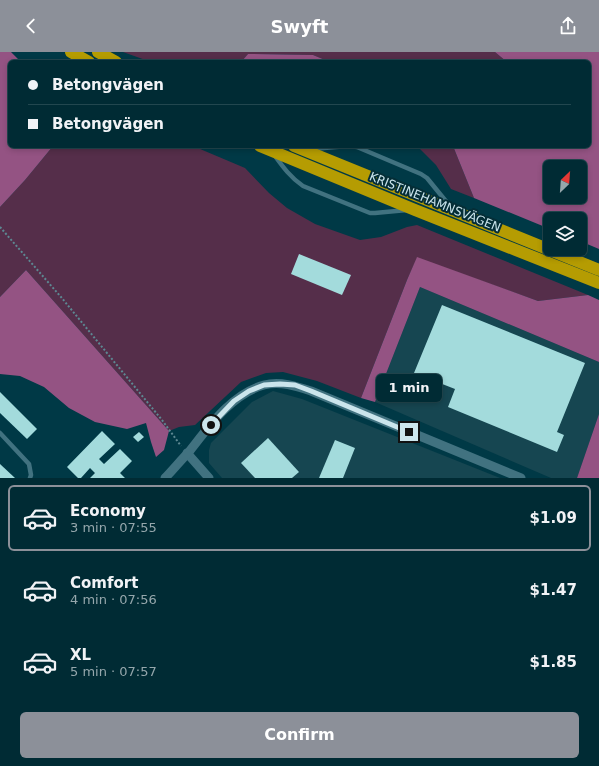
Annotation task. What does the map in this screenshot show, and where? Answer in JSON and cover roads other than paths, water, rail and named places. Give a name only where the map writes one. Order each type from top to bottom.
[{"type":"highway","points":[[71,52],[85,60]]},
{"type":"highway","points":[[98,52],[112,60]]},
{"type":"highway","name":"KRISTINEHAMNSVÄGEN","points":[[265,148],[415,210],[599,283]]},
{"type":"highway","name":"KRISTINEHAMNSVÄGEN","points":[[298,148],[599,270]]},
{"type":"street","points":[[165,478],[234,401],[249,391],[264,385],[280,384],[295,385],[311,391],[520,478]]},
{"type":"street","points":[[187,453],[209,478]]},
{"type":"lane","points":[[265,148],[291,177],[303,186],[364,211],[375,213],[415,210]]},
{"type":"lane","points":[[359,148],[421,174],[427,178],[454,211]]},
{"type":"lane","points":[[0,433],[28,464],[31,475],[30,478]]}]
